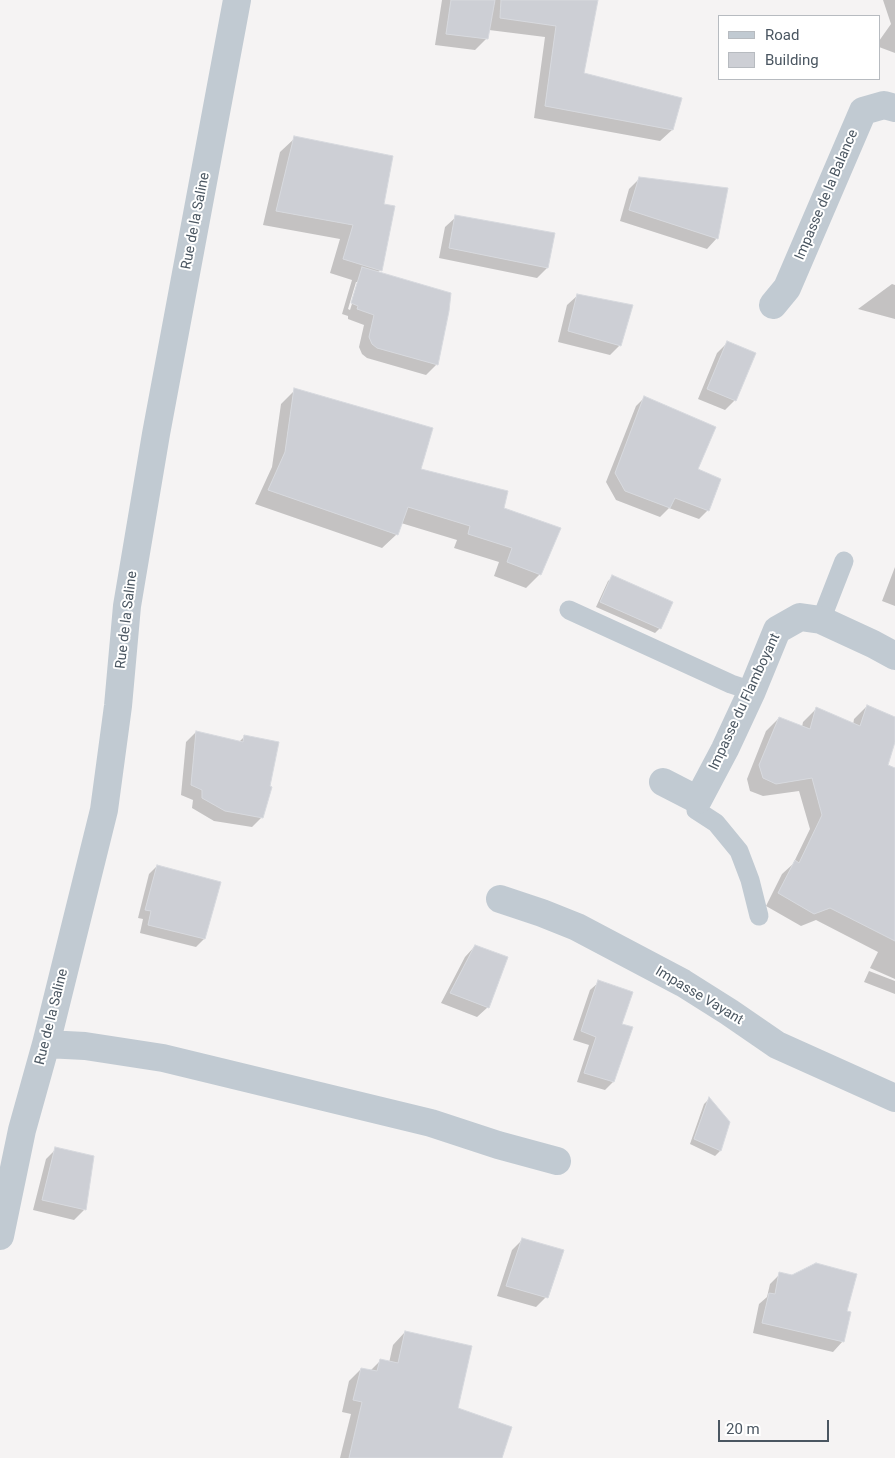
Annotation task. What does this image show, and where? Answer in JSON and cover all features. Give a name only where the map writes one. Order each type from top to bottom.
[{"type":"street","name":"Rue de la Saline","points":[[0,1236],[3,1208],[22,1130],[46,1044],[104,810],[118,706],[127,606],[156,434],[237,0]]},
{"type":"street","name":"Impasse de la Balance","points":[[773,305],[787,288],[864,111],[884,105],[895,108]]},
{"type":"street","name":"Impasse du Flamboyant","points":[[698,800],[725,749],[752,691],[776,630],[800,617],[821,620],[895,656]]},
{"type":"street","points":[[663,782],[698,800]]},
{"type":"street","name":"Impasse Vayant","points":[[500,899],[542,913],[578,928],[683,983],[777,1045],[895,1098]]},
{"type":"street","points":[[46,1044],[85,1046],[163,1058],[431,1123],[498,1145],[557,1161]]},
{"type":"lane","points":[[821,620],[844,561]]},
{"type":"lane","points":[[569,610],[731,684],[752,691]]},
{"type":"lane","points":[[698,800],[696,810],[716,823],[739,851],[750,880],[759,916]]},
{"type":"building","points":[[451,0],[495,0],[488,39],[446,34]]},
{"type":"building","points":[[501,0],[598,0],[584,73],[682,98],[673,130],[545,106],[556,26],[500,18]]},
{"type":"building","points":[[294,136],[393,156],[384,204],[395,206],[382,271],[343,259],[353,225],[276,211]]},
{"type":"building","points":[[639,177],[728,188],[718,239],[629,210]]},
{"type":"building","points":[[455,215],[555,233],[548,268],[449,248]]},
{"type":"building","points":[[362,267],[451,293],[438,365],[377,348],[372,344],[369,337],[374,315],[357,309],[358,306],[351,303]]},
{"type":"building","points":[[577,294],[633,305],[621,346],[568,331]]},
{"type":"building","points":[[727,341],[756,353],[736,401],[707,389]]},
{"type":"building","points":[[294,388],[433,428],[421,469],[508,491],[504,508],[561,528],[541,575],[507,562],[512,548],[468,534],[470,526],[408,507],[398,535],[268,490],[285,452]]},
{"type":"building","points":[[644,396],[716,427],[698,469],[721,479],[709,511],[675,498],[670,508],[625,491],[615,473]]},
{"type":"building","points":[[612,575],[673,602],[661,629],[600,602]]},
{"type":"building","points":[[867,705],[895,717],[895,742],[888,765],[895,768],[895,941],[830,908],[814,914],[778,893],[795,860],[799,863],[822,815],[812,778],[776,784],[763,778],[759,765],[779,717],[810,729],[816,707],[860,726]]},
{"type":"building","points":[[196,731],[243,742],[244,735],[279,742],[270,786],[272,787],[263,818],[225,811],[202,798],[202,790],[191,785]]},
{"type":"building","points":[[157,865],[221,882],[205,939],[148,925],[151,911],[145,910]]},
{"type":"building","points":[[475,945],[508,957],[489,1008],[450,993]]},
{"type":"building","points":[[598,980],[633,992],[622,1024],[633,1027],[614,1082],[584,1073],[596,1037],[581,1031]]},
{"type":"building","points":[[709,1097],[730,1122],[721,1151],[694,1139]]},
{"type":"building","points":[[55,1147],[94,1156],[86,1210],[42,1200]]},
{"type":"building","points":[[522,1238],[564,1250],[548,1298],[506,1286]]},
{"type":"building","points":[[816,1263],[857,1274],[847,1311],[851,1312],[844,1342],[762,1323],[769,1293],[775,1294],[779,1272],[792,1275]]},
{"type":"building","points":[[405,1331],[472,1346],[458,1408],[512,1427],[502,1458],[349,1458],[362,1402],[353,1400],[361,1368],[377,1371],[380,1359],[398,1363]]}]
